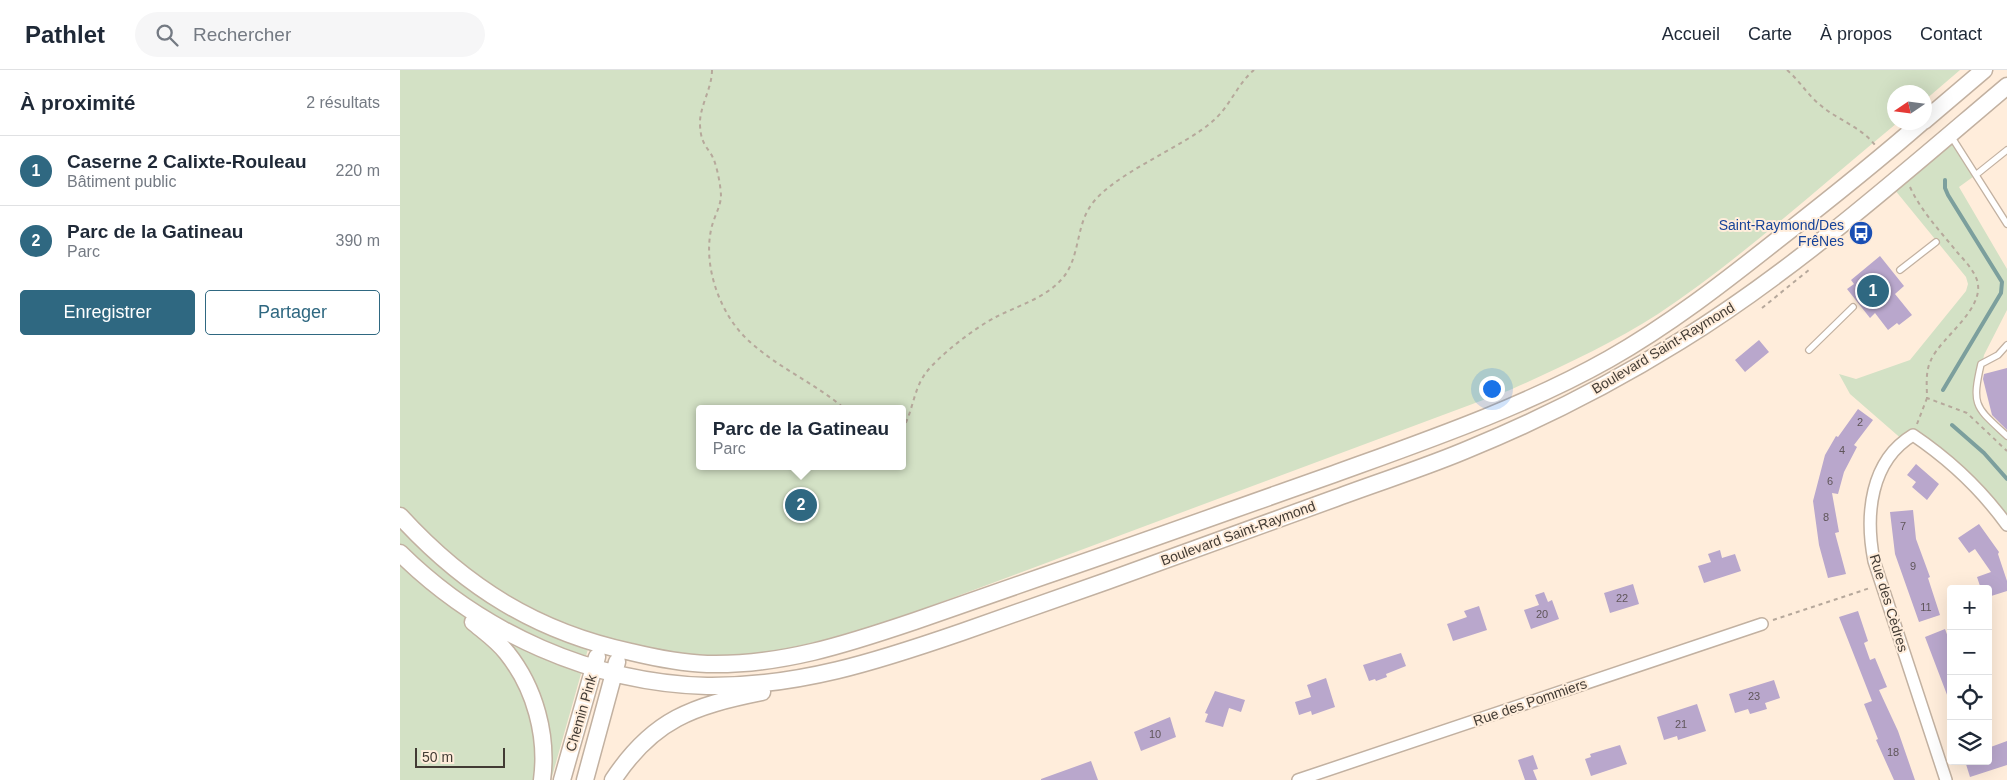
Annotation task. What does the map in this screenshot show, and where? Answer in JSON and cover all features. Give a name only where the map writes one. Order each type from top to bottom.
[{"type":"main road","name":"Boulevard Saint-Raymond","points":[[1932,114],[1984,70]]},
{"type":"main road","name":"Boulevard Saint-Raymond","points":[[400,553],[432,582],[500,628],[541,648],[594,668],[668,683],[710,686],[773,682],[844,670],[893,656],[1180,555],[1469,449],[1533,421],[1620,377],[1745,298],[2006,89]]},
{"type":"main road","name":"Boulevard Saint-Raymond","points":[[400,516],[443,560],[496,600],[560,631],[600,645],[679,662],[706,664],[753,663],[796,657],[846,644],[1108,554],[1466,425],[1607,360],[1671,320],[1874,164],[1914,130]]},
{"type":"main road","points":[[432,582],[506,652],[519,670],[530,690],[539,719],[543,746],[542,780]]},
{"type":"main road","name":"Chemin Pink","points":[[562,780],[600,645]]},
{"type":"main road","name":"Chemin Pink","points":[[585,780],[620,650]]},
{"type":"main road","points":[[613,780],[626,760],[642,742],[682,714],[716,701],[774,689],[844,670]]},
{"type":"street","points":[[1914,435],[1953,464],[1981,492],[2007,525]]},
{"type":"street","name":"Rue des Cèdres","points":[[1914,435],[1899,446],[1885,465],[1878,479],[1870,502],[1869,531],[1874,561],[1946,780]]},
{"type":"street","name":"Rue des Pommiers","points":[[1298,780],[1762,624]]},
{"type":"lane","points":[[1950,135],[1977,174],[2007,224]]},
{"type":"lane","points":[[1977,174],[2007,150]]},
{"type":"lane","points":[[1900,270],[1936,242]]},
{"type":"lane","points":[[1809,350],[1853,307]]},
{"type":"lane","points":[[2007,345],[1998,355],[1981,364],[1975,390],[1976,401],[1981,412],[2007,436]]},
{"type":"path","points":[[712,70],[700,123],[702,143],[715,162],[721,197],[710,231],[709,258],[718,293],[724,308],[747,340],[779,366],[827,393],[840,405]]},
{"type":"path","points":[[906,423],[909,418],[913,398],[925,374],[974,331],[993,319],[1048,292],[1062,279],[1073,259],[1088,210],[1100,196],[1107,189],[1214,120],[1254,70]]},
{"type":"path","points":[[1787,70],[1817,103],[1832,115],[1867,135],[1875,145]]},
{"type":"path","points":[[1909,186],[1918,203],[1971,269],[1978,288],[1977,298],[1958,328],[1930,360],[1927,374],[1927,398],[1914,435]]},
{"type":"path","points":[[1927,398],[1967,413],[2007,451]]},
{"type":"path","points":[[1762,624],[1882,584]]},
{"type":"green space","points":[[400,70],[1960,70],[1932,94],[1932,85],[1887,85],[1887,130],[1889,130],[1780,222],[1720,270],[1658,314],[1585,355],[1510,390],[893,620],[823,640],[770,652],[712,655],[651,648],[592,635],[551,780],[400,780]]},
{"type":"green space","points":[[1950,135],[1977,174],[1959,187],[2007,269],[2007,310],[1984,355],[1976,401],[2007,436],[2007,525],[1914,435],[1904,441],[1850,394],[1839,374],[1856,379],[1910,360],[1966,291],[1968,284],[1966,277],[1890,184]]},
{"type":"building","points":[[1880,256],[1904,286],[1895,294],[1912,315],[1899,325],[1897,323],[1888,330],[1875,313],[1870,318],[1847,289],[1854,284],[1851,280]]},
{"type":"building","points":[[1759,340],[1769,352],[1745,372],[1735,360]]},
{"type":"building","points":[[2007,368],[2007,430],[1992,415],[1983,379],[1984,374]]},
{"type":"building","points":[[1858,409],[1873,420],[1854,445],[1857,447],[1844,472],[1838,494],[1832,493],[1839,532],[1835,533],[1846,574],[1828,578],[1819,545],[1813,501],[1825,455],[1836,436],[1838,437]]},
{"type":"building","points":[[1916,464],[1939,484],[1927,500],[1912,487],[1916,482],[1907,475]]},
{"type":"building","points":[[1913,510],[1916,539],[1930,577],[1928,578],[1940,615],[1919,622],[1895,554],[1890,512]]},
{"type":"building","points":[[1979,524],[1999,552],[2007,581],[2007,591],[1992,596],[1992,585],[1980,585],[1977,577],[1991,572],[1975,549],[1969,553],[1958,538]]},
{"type":"building","points":[[1720,550],[1722,558],[1735,554],[1741,571],[1704,583],[1698,566],[1711,562],[1708,554]]},
{"type":"building","points":[[1633,584],[1639,604],[1610,613],[1604,593]]},
{"type":"building","points":[[1544,592],[1548,602],[1552,600],[1559,619],[1531,629],[1524,610],[1539,605],[1535,595]]},
{"type":"building","points":[[1479,606],[1487,630],[1453,641],[1447,624],[1467,617],[1464,611]]},
{"type":"building","points":[[1858,611],[1868,641],[1864,643],[1870,660],[1875,658],[1887,687],[1879,690],[1898,731],[1915,780],[1894,780],[1876,740],[1878,739],[1864,704],[1872,701],[1839,617]]},
{"type":"building","points":[[1945,629],[1947,634],[1947,695],[1925,637]]},
{"type":"building","points":[[1401,653],[1406,666],[1386,674],[1387,677],[1376,681],[1375,679],[1369,681],[1363,665]]},
{"type":"building","points":[[1326,678],[1335,707],[1312,715],[1311,711],[1299,715],[1295,702],[1311,697],[1307,685]]},
{"type":"building","points":[[1774,680],[1780,698],[1765,703],[1767,709],[1750,714],[1748,709],[1735,713],[1729,694]]},
{"type":"building","points":[[1215,691],[1245,700],[1241,712],[1229,708],[1223,727],[1205,722],[1208,714],[1205,713]]},
{"type":"building","points":[[1697,704],[1706,731],[1678,740],[1677,736],[1664,740],[1657,717]]},
{"type":"building","points":[[1170,717],[1176,737],[1141,751],[1134,732]]},
{"type":"building","points":[[2007,741],[2007,765],[1970,777],[1966,765],[1992,765],[1992,747]]},
{"type":"building","points":[[1620,745],[1627,764],[1591,776],[1585,759],[1591,757],[1590,754]]},
{"type":"building","points":[[1533,755],[1538,769],[1533,770],[1537,780],[1525,780],[1518,760]]},
{"type":"building","points":[[1091,761],[1098,780],[1041,780],[1041,779]]},
{"type":"waterway","points":[[1943,390],[2001,293],[2002,282],[1948,195],[1945,188],[1945,180]]},
{"type":"waterway","points":[[1952,425],[1984,453],[2007,479]]},
{"type":"place","name":"Saint-Raymond/Des FrêNes","points":[[1861,233]]},
{"type":"place","name":"Caserne 2 Calixte-Rouleau","points":[[1873,291]]},
{"type":"place","name":"Parc de la Gatineau","points":[[801,505]]}]
